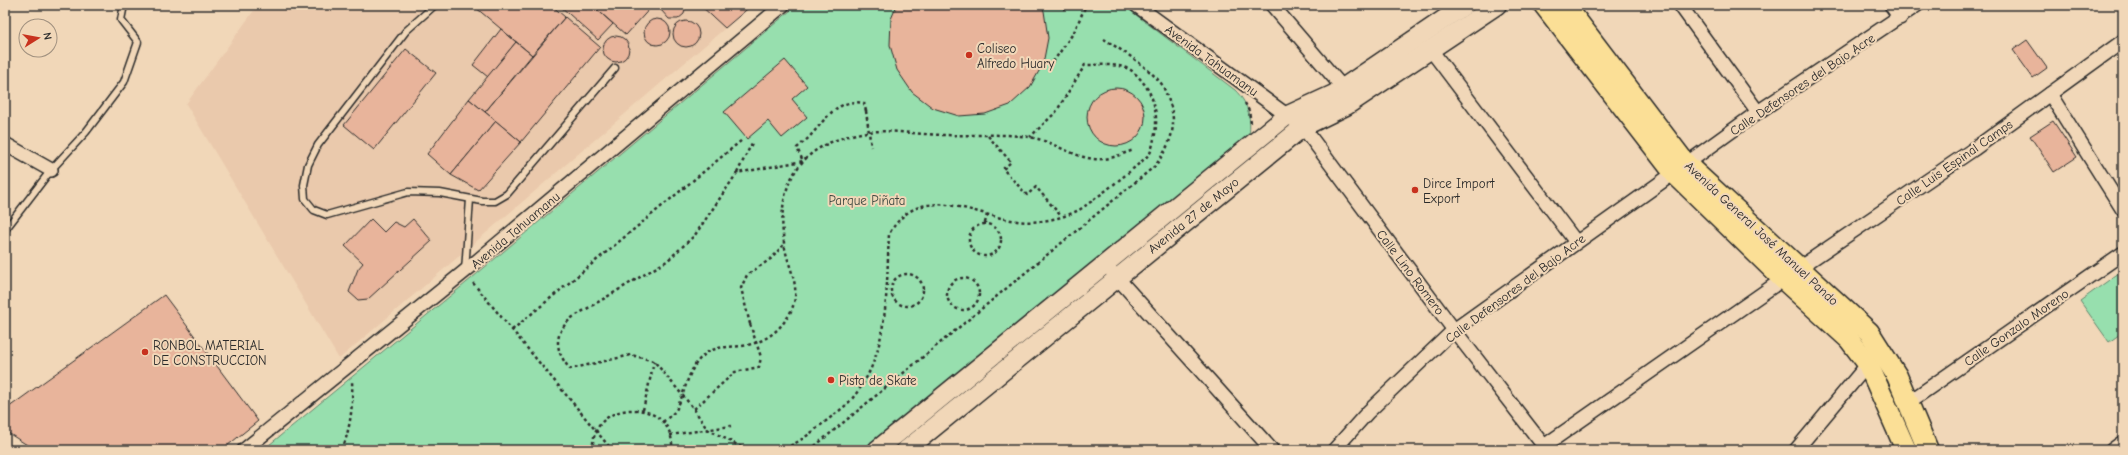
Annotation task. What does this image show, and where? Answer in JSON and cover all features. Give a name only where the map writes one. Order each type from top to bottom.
[{"type":"main road","name":"Avenida 27 de Mayo","points":[[877,450],[1104,263],[1288,115],[1343,88],[1465,5]]},
{"type":"main road","name":"Avenida 27 de Mayo","points":[[906,450],[1116,277],[1303,127],[1346,106],[1497,5]]},
{"type":"main road","name":"Avenida General José Manuel Pando","points":[[1544,5],[1680,169],[1791,273],[1849,339],[1868,364],[1906,450]]},
{"type":"main road","name":"Avenida General José Manuel Pando","points":[[1565,5],[1680,169]]},
{"type":"main road","name":"Avenida General José Manuel Pando","points":[[1791,273],[1869,332],[1897,376],[1928,450]]},
{"type":"street","name":"Avenida Tahuamanu","points":[[244,450],[464,272],[782,5]]},
{"type":"street","name":"Avenida Tahuamanu","points":[[1136,5],[1288,115]]},
{"type":"street","points":[[1272,5],[1343,88]]},
{"type":"street","points":[[1680,5],[1758,112]]},
{"type":"street","points":[[1891,5],[1900,18]]},
{"type":"street","name":"Calle Defensores del Bajo Acre","points":[[1334,450],[1368,412],[1454,330],[1758,112],[1900,18],[1917,5]]},
{"type":"street","name":"Calle Luis Espinal Camps","points":[[1545,448],[1791,273],[1974,149],[2123,41]]},
{"type":"street","points":[[1431,50],[1576,242]]},
{"type":"street","points":[[2050,94],[2123,210]]},
{"type":"street","name":"Calle Lino Romero","points":[[1288,115],[1303,127],[1454,330],[1545,448]]},
{"type":"street","points":[[5,144],[51,170]]},
{"type":"street","name":"Calle Gonzalo Moreno","points":[[1909,402],[2123,254]]},
{"type":"street","points":[[1104,263],[1272,450]]},
{"type":"street","points":[[1796,450],[1868,364]]},
{"type":"street","points":[[2112,450],[2123,442]]},
{"type":"lane","points":[[5,230],[51,170],[86,132],[124,82],[138,42],[121,20],[124,5]]},
{"type":"lane","points":[[435,5],[406,31],[318,145],[308,165],[304,185],[305,199],[314,210],[327,215],[408,192],[440,193],[470,199],[495,201],[507,194],[616,68]]},
{"type":"lane","points":[[464,272],[470,199]]},
{"type":"path","points":[[1063,9],[1086,5]]},
{"type":"path","points":[[1053,62],[1074,32],[1086,5]]},
{"type":"path","points":[[810,450],[1155,166],[1166,151],[1174,127],[1169,101],[1161,83],[1138,61],[1104,39]]},
{"type":"path","points":[[779,450],[808,436],[855,396],[867,376],[878,351],[884,320],[889,234],[896,222],[910,210],[928,204],[948,204],[1016,221],[1032,222],[1062,217],[1080,210],[1150,154],[1158,123],[1152,95],[1131,71],[1106,64],[1085,66],[1056,112],[1030,137]]},
{"type":"path","points":[[1242,98],[1249,111],[1250,128]]},
{"type":"path","points":[[803,161],[797,148],[811,136],[825,116],[842,106],[857,102],[864,103],[871,147]]},
{"type":"path","points":[[662,422],[677,409],[692,368],[701,357],[710,351],[722,347],[743,346],[767,338],[781,328],[790,313],[796,297],[795,283],[784,244],[782,218],[784,195],[803,161],[820,147],[842,137],[869,132],[1030,137],[1077,155],[1103,159],[1134,150]]},
{"type":"path","points":[[988,136],[1011,162],[1003,169],[1027,195],[1036,187],[1062,217]]},
{"type":"path","points":[[512,330],[742,140]]},
{"type":"path","points":[[747,450],[707,429],[694,409],[654,361],[631,355],[570,369],[561,358],[558,343],[563,325],[573,317],[667,261],[695,235],[737,173],[752,144]]},
{"type":"path","points":[[737,173],[803,161]]},
{"type":"path","points":[[985,223],[987,214]]},
{"type":"path","points":[[985,223],[995,227],[1000,235],[1000,241],[997,250],[983,256],[970,247],[969,236],[975,227],[985,223]]},
{"type":"path","points":[[694,409],[735,372],[759,366],[761,356],[750,324],[741,288],[747,275],[772,258],[784,244]]},
{"type":"path","points":[[464,272],[612,450]]},
{"type":"path","points":[[907,274],[917,278],[921,282],[923,292],[919,301],[905,307],[896,302],[893,298],[891,287],[897,278],[907,274]]},
{"type":"path","points":[[964,278],[974,281],[979,290],[976,304],[972,308],[962,310],[952,306],[949,301],[948,292],[953,281],[964,278]]},
{"type":"path","points":[[886,285],[891,287]]},
{"type":"path","points":[[976,304],[980,310]]},
{"type":"path","points":[[643,410],[654,361]]},
{"type":"path","points":[[342,450],[348,434],[353,409],[352,363]]},
{"type":"path","points":[[593,450],[596,432],[609,416],[619,411],[631,408],[650,413],[662,422],[670,435],[672,450]]},
{"type":"path","points":[[670,435],[731,426]]},
{"type":"shaded area","points":[[258,5],[752,5],[339,359],[186,104]]},
{"type":"green space","name":"Parque Piñata","points":[[797,5],[1123,5],[1235,90],[1247,107],[1250,125],[1249,139],[868,450],[263,450],[472,278]]},
{"type":"green space","points":[[2123,270],[2123,332],[2109,342],[2080,301]]},
{"type":"building","points":[[477,5],[551,5],[565,17],[532,55],[475,7]]},
{"type":"building","points":[[559,5],[592,5],[613,24],[598,40]]},
{"type":"building","points":[[592,5],[653,5],[626,35]]},
{"type":"building","points":[[661,5],[686,5],[684,14],[678,19],[669,19],[661,10]]},
{"type":"building","points":[[700,5],[752,5],[725,28]]},
{"type":"building","name":"Coliseo Alfredo Huary","points":[[897,5],[1040,5],[1044,11],[1048,38],[1043,64],[1030,87],[1010,105],[985,114],[959,116],[933,108],[912,92],[897,70],[890,45],[891,19]]},
{"type":"building","points":[[565,17],[600,47],[521,142],[485,112]]},
{"type":"building","points":[[657,19],[666,23],[670,32],[666,41],[657,45],[648,41],[644,32],[648,23]]},
{"type":"building","points":[[686,21],[695,25],[699,34],[695,43],[686,47],[677,43],[673,34],[677,25]]},
{"type":"building","points":[[501,29],[516,42],[488,77],[473,65]]},
{"type":"building","points":[[616,36],[625,40],[629,49],[625,58],[616,62],[607,58],[603,49],[607,40]]},
{"type":"building","points":[[2027,40],[2047,68],[2033,78],[2013,50]]},
{"type":"building","points":[[516,42],[532,55],[485,112],[469,99]]},
{"type":"building","points":[[406,49],[436,73],[374,150],[344,125]]},
{"type":"building","points":[[785,60],[807,86],[792,99],[807,117],[782,138],[768,121],[747,139],[724,112]]},
{"type":"building","points":[[1110,88],[1122,88],[1137,96],[1145,111],[1145,123],[1137,138],[1122,146],[1110,146],[1095,138],[1087,123],[1087,111],[1095,96]]},
{"type":"building","points":[[469,99],[496,121],[451,175],[427,154]]},
{"type":"building","points":[[496,121],[521,142],[478,190],[451,175]]},
{"type":"building","points":[[2053,121],[2077,157],[2054,172],[2030,136]]},
{"type":"building","points":[[371,219],[384,232],[394,222],[404,227],[413,219],[432,241],[368,299],[358,300],[349,292],[358,269],[363,263],[345,246]]},
{"type":"building","name":"RONBOL MATERIAL DE CONSTRUCCION","points":[[164,295],[258,421],[222,450],[35,450],[5,431],[5,410]]},
{"type":"place","name":"Coliseo Alfredo Huary","points":[[969,55]]},
{"type":"place","name":"Dirce Import Export","points":[[1415,190]]},
{"type":"place","name":"RONBOL MATERIAL DE CONSTRUCCION","points":[[145,352]]},
{"type":"place","name":"Pista de Skate","points":[[831,380]]}]
